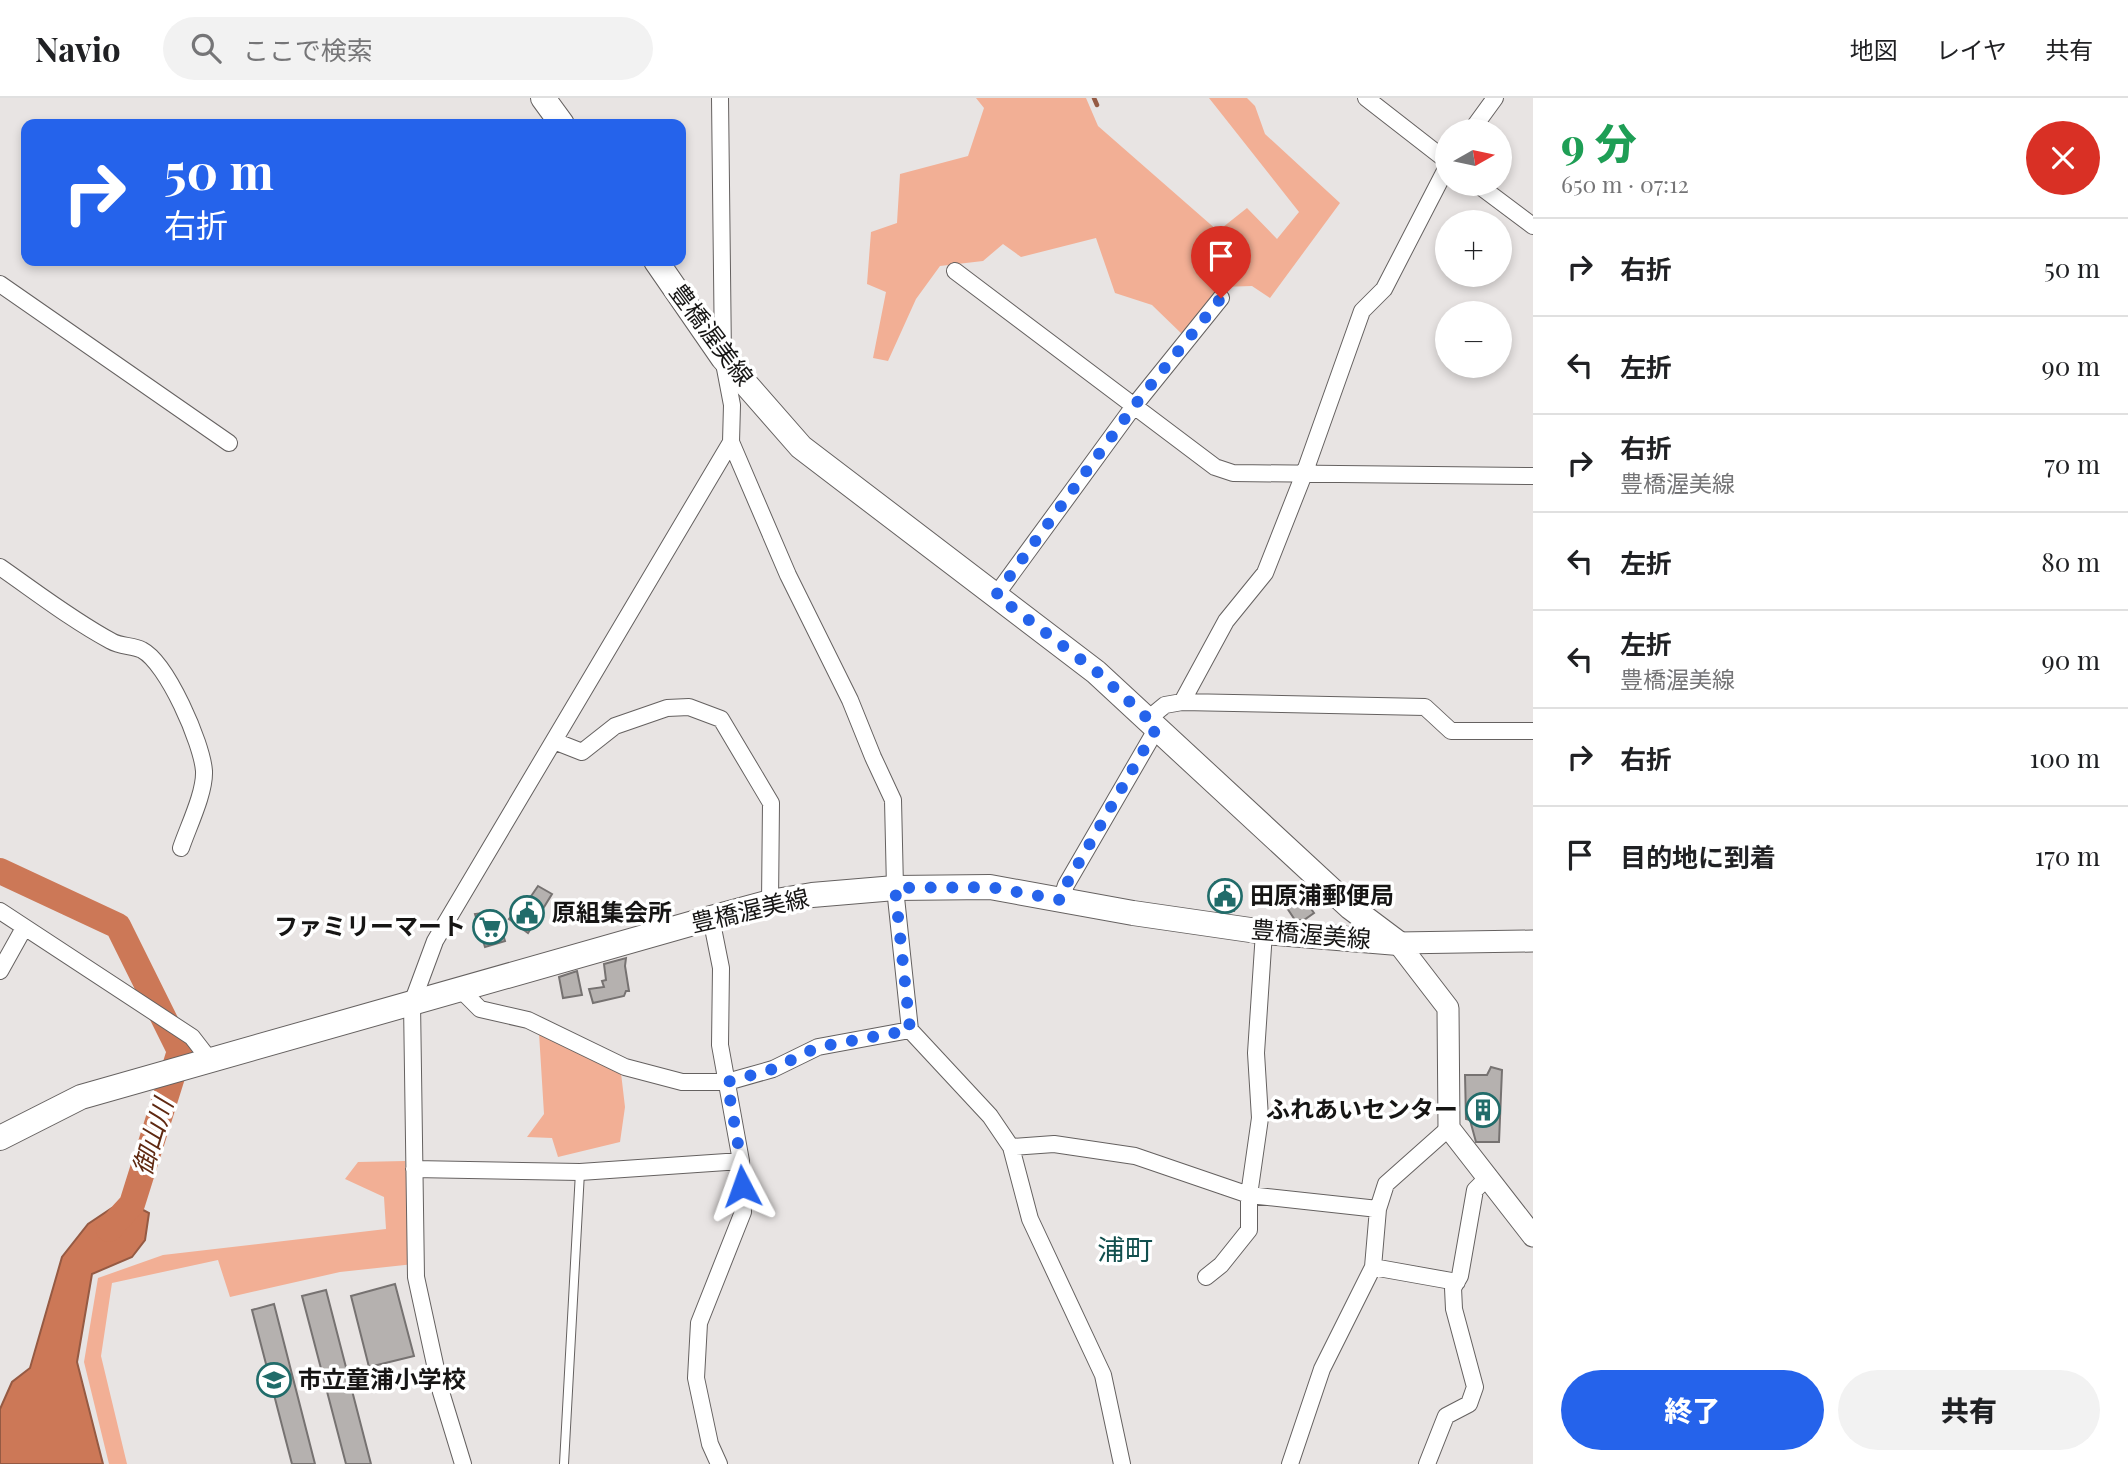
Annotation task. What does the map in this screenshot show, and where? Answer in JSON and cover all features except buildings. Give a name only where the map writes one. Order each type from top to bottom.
[{"type":"main road","points":[[543,98],[558,119]]},
{"type":"main road","name":"豊橋渥美線","points":[[659,266],[723,358],[802,447],[1096,671],[1350,906],[1398,943]]},
{"type":"main road","name":"豊橋渥美線","points":[[0,1138],[81,1097],[711,918],[770,902],[812,895],[895,888],[990,887],[1264,933],[1398,943]]},
{"type":"street","points":[[720,98],[723,358],[732,405],[731,442],[788,575],[850,700],[893,800],[895,888],[910,1030],[990,1116],[1011,1146],[1030,1219],[1103,1375],[1122,1464]]},
{"type":"street","points":[[1366,98],[1435,152]]},
{"type":"street","points":[[1480,119],[1495,98]]},
{"type":"street","points":[[1182,702],[1226,621],[1265,573],[1304,474],[1362,311],[1384,289],[1435,190]]},
{"type":"street","points":[[1493,196],[1533,226]]},
{"type":"street","points":[[955,271],[1215,467],[1233,473],[1533,477]]},
{"type":"street","points":[[0,284],[229,443]]},
{"type":"street","points":[[996,595],[1134,406],[1221,298]]},
{"type":"street","points":[[463,1464],[441,1392],[416,1277],[412,1003],[435,941],[731,442]]},
{"type":"street","points":[[0,567],[80,623],[122,647],[141,649],[153,659],[179,698],[204,772],[181,848]]},
{"type":"street","points":[[1061,900],[1066,885],[1152,723],[1165,705],[1182,702],[1425,706],[1451,731],[1533,731]]},
{"type":"street","points":[[554,741],[582,752],[615,726],[667,708],[689,707],[721,719],[771,803],[770,902]]},
{"type":"street","points":[[0,911],[192,1037],[209,1059]]},
{"type":"street","points":[[711,918],[720,968],[720,1045],[741,1161],[743,1212],[699,1323],[696,1378],[710,1444],[719,1464]]},
{"type":"street","points":[[0,971],[24,928]]},
{"type":"street","points":[[1206,1277],[1221,1265],[1249,1230],[1250,1195],[1260,1118],[1256,1053],[1264,933]]},
{"type":"street","points":[[1398,943],[1533,941]]},
{"type":"street","points":[[1398,943],[1448,1008],[1449,1128],[1489,1176],[1533,1236]]},
{"type":"street","points":[[461,990],[480,1009],[528,1020],[625,1067],[682,1082],[727,1082],[773,1069],[818,1047],[910,1030]]},
{"type":"street","points":[[1290,1464],[1322,1368],[1373,1267],[1378,1209],[1386,1184],[1449,1128]]},
{"type":"street","points":[[1011,1146],[1054,1144],[1135,1156],[1250,1195],[1378,1209]]},
{"type":"street","points":[[414,1169],[580,1172],[741,1161]]},
{"type":"street","points":[[1427,1464],[1446,1416],[1469,1404],[1475,1387],[1454,1309],[1453,1288],[1460,1276],[1467,1247],[1475,1190],[1489,1176]]},
{"type":"street","points":[[1373,1267],[1457,1282]]},
{"type":"lane","points":[[564,1464],[580,1172]]},
{"type":"shaded area","points":[[976,98],[1086,98],[1098,126],[1218,231],[1247,208],[1277,239],[1299,212],[1209,98],[1247,98],[1255,106],[1265,134],[1340,203],[1270,298],[1252,286],[1220,287],[1185,337],[1152,305],[1115,293],[1096,238],[1021,257],[1003,244],[983,261],[940,266],[916,299],[888,361],[873,358],[886,292],[867,284],[871,232],[897,223],[900,174],[968,156],[984,108]]},
{"type":"shaded area","points":[[539,1033],[621,1073],[625,1107],[620,1142],[558,1157],[552,1138],[527,1137],[544,1114]]},
{"type":"shaded area","points":[[405,1161],[414,1264],[340,1272],[230,1297],[218,1260],[112,1283],[101,1356],[127,1464],[109,1464],[84,1362],[98,1278],[163,1255],[386,1229],[384,1197],[345,1179],[358,1162]]},
{"type":"shaded area","points":[[132,1204],[149,1213],[145,1240],[132,1257],[92,1274],[77,1362],[103,1464],[0,1464],[0,1409],[12,1382],[30,1368],[62,1257],[88,1224],[112,1208]]},
{"type":"waterway","points":[[1094,98],[1097,105]]},
{"type":"waterway","name":"御山川","points":[[0,871],[118,926],[180,1051],[132,1204],[109,1229]]},
{"type":"place","name":"田原浦郵便局","points":[[1225,896]]},
{"type":"place","name":"原組集会所","points":[[527,913]]},
{"type":"place","name":"ファミリーマート","points":[[490,927]]},
{"type":"place","name":"ふれあいセンター","points":[[1483,1110]]},
{"type":"place","name":"市立童浦小学校","points":[[274,1380]]},
{"type":"district","name":"浦町","points":[[1125,1250]]},
{"type":"route","points":[[742,1186],[741,1161],[727,1082],[773,1069],[818,1047],[910,1030],[895,888],[990,887],[1061,900],[1066,885],[1157,727],[1096,671],[996,595],[1134,406],[1221,298]]}]
